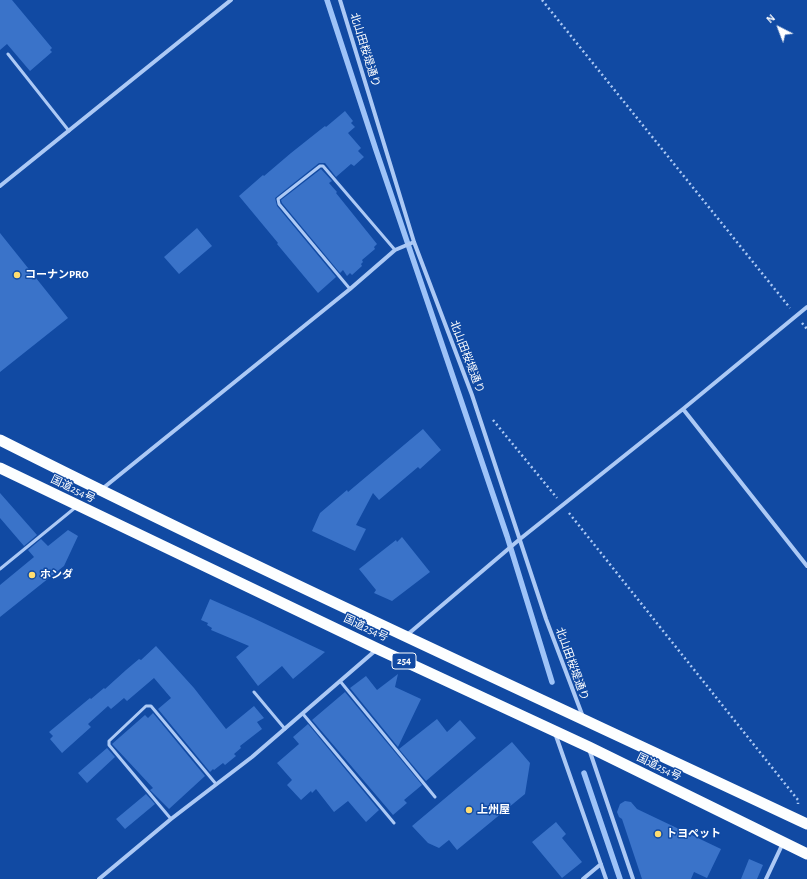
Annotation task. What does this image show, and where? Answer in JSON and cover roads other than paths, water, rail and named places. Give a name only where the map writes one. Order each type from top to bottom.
[{"type":"highway","name":"国道254号","points":[[0,440],[100,491],[478,671],[804,823]]},
{"type":"highway","name":"国道254号","points":[[0,468],[378,649],[589,747],[807,854]]},
{"type":"street","points":[[0,186],[231,0]]},
{"type":"street","name":"北山田桜堤通り","points":[[340,0],[414,242],[472,395],[546,620],[583,719]]},
{"type":"street","points":[[100,491],[350,289],[395,250],[414,242]]},
{"type":"street","points":[[406,636],[520,539],[683,409],[807,307]]},
{"type":"street","points":[[683,409],[807,566]]},
{"type":"street","points":[[99,879],[171,819],[252,757],[378,649]]},
{"type":"street","points":[[554,731],[606,879]]},
{"type":"street","points":[[589,747],[633,879]]},
{"type":"street","points":[[766,879],[783,843]]},
{"type":"street","points":[[583,879],[601,864]]},
{"type":"lane","points":[[8,54],[69,131]]},
{"type":"lane","points":[[350,289],[279,204],[278,199],[320,166],[323,166],[395,250]]},
{"type":"lane","points":[[0,569],[78,506]]},
{"type":"lane","points":[[340,681],[435,796]]},
{"type":"lane","points":[[254,692],[285,729]]},
{"type":"lane","points":[[171,819],[109,745],[109,741],[146,706],[151,706],[216,784]]},
{"type":"lane","points":[[303,714],[394,824]]},
{"type":"waterway","points":[[327,0],[376,150],[507,536],[552,682]]},
{"type":"waterway","points":[[584,773],[620,879]]},
{"type":"place","name":"コーナンPRO","points":[[17,275]]},
{"type":"place","name":"ホンダ","points":[[32,575]]},
{"type":"place","name":"上州屋","points":[[469,810]]},
{"type":"place","name":"トヨペット","points":[[658,834]]}]
